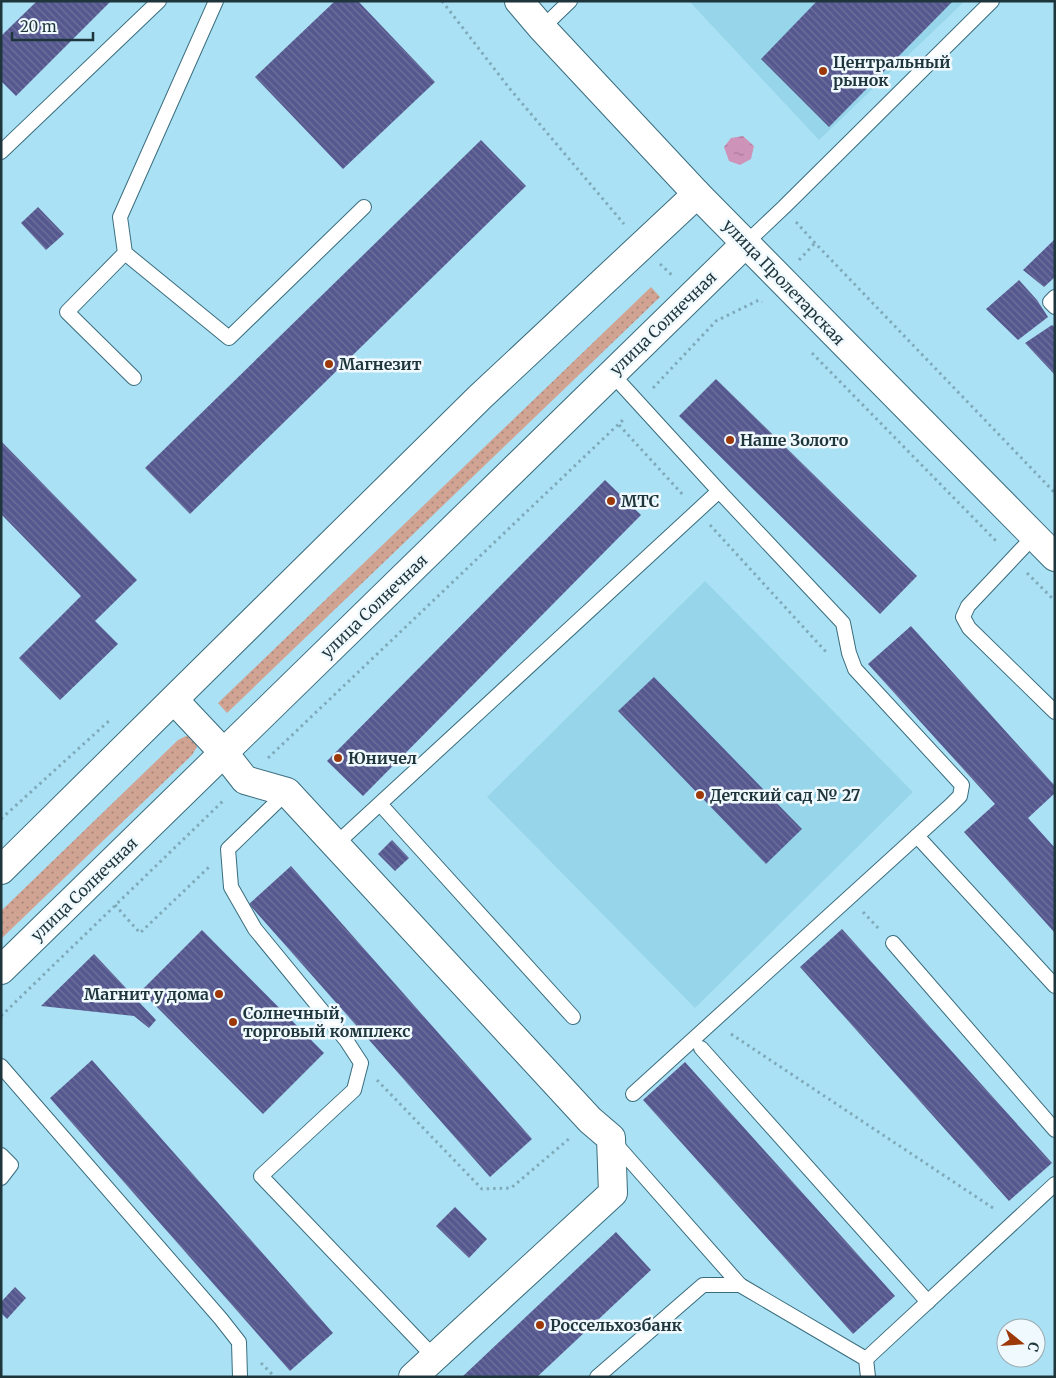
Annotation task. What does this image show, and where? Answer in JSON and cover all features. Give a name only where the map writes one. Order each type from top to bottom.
[{"type":"main road","name":"улица Пролетарская","points":[[518,1],[697,194],[1055,556]]},
{"type":"main road","points":[[1,870],[480,397],[697,194]]},
{"type":"main road","name":"улица Солнечная","points":[[1,970],[746,243]]},
{"type":"main road","points":[[174,700],[224,753],[245,780],[287,792],[590,1120],[611,1138],[613,1193],[413,1377]]},
{"type":"lane","points":[[1,152],[159,1]]},
{"type":"lane","points":[[216,1],[120,216],[125,253],[229,338],[364,208]]},
{"type":"lane","points":[[542,28],[570,1]]},
{"type":"lane","points":[[746,243],[992,1]]},
{"type":"lane","points":[[125,253],[67,312],[134,378]]},
{"type":"lane","points":[[1055,297],[1050,302],[1055,307]]},
{"type":"lane","points":[[612,374],[843,624],[855,669],[962,785],[960,796],[633,1094]]},
{"type":"lane","points":[[335,845],[719,492]]},
{"type":"lane","points":[[1034,536],[968,606],[963,617],[969,628],[1055,712]]},
{"type":"lane","points":[[287,792],[228,850],[231,887],[256,929],[346,1040],[361,1063],[354,1090],[261,1176],[434,1357]]},
{"type":"lane","points":[[380,804],[573,1017]]},
{"type":"lane","points":[[917,836],[1055,986]]},
{"type":"lane","points":[[893,943],[1055,1130]]},
{"type":"lane","points":[[701,1048],[928,1302]]},
{"type":"lane","points":[[1,1066],[222,1319],[239,1342],[240,1377]]},
{"type":"lane","points":[[611,1138],[740,1285],[866,1359]]},
{"type":"lane","points":[[1,1155],[11,1165],[1,1178]]},
{"type":"lane","points":[[866,1359],[1055,1184]]},
{"type":"lane","points":[[597,1377],[703,1285],[740,1285]]},
{"type":"lane","points":[[866,1359],[868,1377]]},
{"type":"path","points":[[442,1],[510,89],[642,247],[716,321]]},
{"type":"path","points":[[784,207],[815,243],[1055,493]]},
{"type":"path","points":[[1,1016],[245,780],[619,425],[716,321],[759,300],[766,307]]},
{"type":"path","points":[[807,348],[1055,600]]},
{"type":"path","points":[[619,425],[830,656]]},
{"type":"path","points":[[1,819],[116,715]]},
{"type":"path","points":[[115,905],[140,932],[228,850]]},
{"type":"path","points":[[713,1022],[1003,1215]]},
{"type":"path","points":[[361,1063],[482,1190],[511,1188],[590,1120]]},
{"type":"shaded area","name":"Центральный рынок","points":[[689,1],[965,1],[819,140]]},
{"type":"shaded area","points":[[651,287],[660,297],[227,713],[218,703]]},
{"type":"shaded area","name":"Детский сад № 27","points":[[705,581],[913,792],[695,1008],[487,797]]},
{"type":"shaded area","points":[[186,736],[196,743],[197,747],[192,755],[1,939],[1,911],[178,740]]},
{"type":"water","points":[[743,136],[754,146],[751,159],[740,165],[729,161],[724,147],[731,138]]},
{"type":"building","points":[[37,1],[111,1],[16,96],[1,81],[1,36]]},
{"type":"building","points":[[335,1],[358,1],[435,82],[343,169],[255,77]]},
{"type":"building","name":"Центральный рынок","points":[[817,1],[953,1],[829,127],[761,59]]},
{"type":"building","points":[[481,140],[526,186],[190,514],[145,468]]},
{"type":"building","points":[[38,207],[64,234],[46,250],[21,223]]},
{"type":"building","points":[[1055,239],[1055,277],[1044,287],[1023,270]]},
{"type":"building","points":[[1019,280],[1037,300],[1048,317],[1018,340],[986,309]]},
{"type":"building","points":[[1052,325],[1055,327],[1055,375],[1025,343]]},
{"type":"building","points":[[716,379],[917,576],[880,614],[679,416]]},
{"type":"building","points":[[1,441],[137,580],[95,621],[118,644],[60,700],[19,658],[81,596],[1,514]]},
{"type":"building","points":[[605,480],[641,515],[363,796],[327,761]]},
{"type":"building","points":[[911,626],[1055,786],[1055,793],[1028,818],[1055,848],[1055,933],[964,832],[995,804],[868,664]]},
{"type":"building","points":[[654,677],[802,829],[766,864],[618,711]]},
{"type":"building","points":[[392,840],[409,858],[395,871],[378,854]]},
{"type":"building","points":[[291,866],[532,1139],[490,1177],[249,904]]},
{"type":"building","points":[[842,929],[1052,1163],[1009,1201],[800,967]]},
{"type":"building","name":"Солнечный, торговый комплекс","points":[[202,930],[324,1053],[263,1114],[141,991]]},
{"type":"building","points":[[94,954],[156,1020],[149,1028],[134,1016],[41,1006]]},
{"type":"building","points":[[92,1060],[333,1333],[290,1371],[50,1098]]},
{"type":"building","points":[[685,1062],[895,1296],[853,1334],[643,1100]]},
{"type":"building","points":[[455,1207],[487,1239],[469,1258],[436,1226]]},
{"type":"building","points":[[616,1232],[651,1270],[537,1377],[462,1377]]},
{"type":"building","points":[[15,1287],[26,1298],[7,1319],[1,1313],[1,1302]]},
{"type":"place","name":"Центральный рынок","points":[[823,71]]},
{"type":"place","name":"Магнезит","points":[[329,364]]},
{"type":"place","name":"Наше Золото","points":[[730,440]]},
{"type":"place","name":"МТС","points":[[611,501]]},
{"type":"place","name":"Юничел","points":[[338,758]]},
{"type":"place","name":"Детский сад № 27","points":[[700,795]]},
{"type":"place","name":"Магнит у дома","points":[[219,994]]},
{"type":"place","name":"Солнечный, торговый комплекс","points":[[233,1022]]},
{"type":"place","name":"Россельхозбанк","points":[[540,1325]]}]
